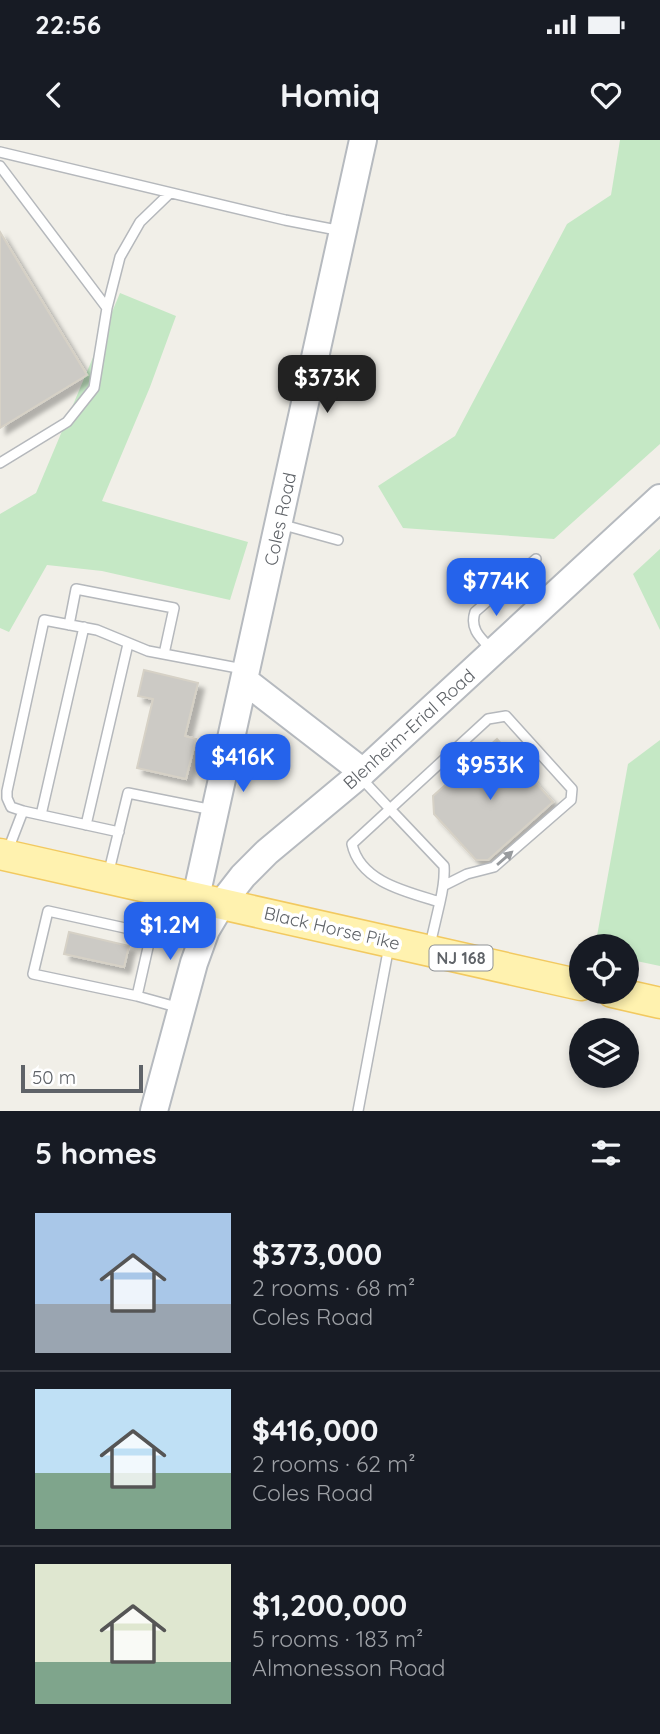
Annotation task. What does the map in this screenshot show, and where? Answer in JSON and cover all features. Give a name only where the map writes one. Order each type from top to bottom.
[{"type":"main road","name":"Black Horse Pike","points":[[3,855],[569,982]]},
{"type":"main road","points":[[639,998],[660,1003]]},
{"type":"street","name":"Coles Road","points":[[209,900],[215,810],[363,140]]},
{"type":"street","name":"Blenheim-Erial Road","points":[[209,900],[361,774],[660,498]]},
{"type":"street","points":[[245,675],[361,774]]},
{"type":"street","points":[[154,1111],[181,1009],[206,930],[209,900]]},
{"type":"lane","points":[[0,152],[285,220],[343,231]]},
{"type":"lane","points":[[0,166],[107,309]]},
{"type":"lane","points":[[0,463],[67,422],[94,388],[107,309],[120,257],[140,222],[170,193]]},
{"type":"lane","points":[[279,524],[338,540]]},
{"type":"lane","points":[[494,652],[474,630],[472,620],[475,612],[537,559]]},
{"type":"lane","points":[[69,625],[76,589],[174,608],[164,654]]},
{"type":"lane","points":[[119,832],[23,811],[12,807],[7,798],[44,620],[97,630],[128,644],[245,675]]},
{"type":"lane","points":[[41,815],[84,627]]},
{"type":"lane","points":[[86,825],[128,644]]},
{"type":"lane","points":[[440,902],[390,887],[354,856],[352,844],[488,719],[506,716],[572,789],[571,800],[494,867],[467,874],[443,886]]},
{"type":"lane","points":[[361,774],[444,866],[443,886],[429,950]]},
{"type":"lane","points":[[108,878],[128,793],[215,810]]},
{"type":"lane","points":[[3,855],[23,811]]},
{"type":"lane","points":[[137,996],[149,943],[134,930],[48,911],[33,974],[137,996],[181,1009]]},
{"type":"lane","points":[[358,1111],[390,941]]},
{"type":"green space","points":[[620,140],[660,140],[660,444],[554,539],[403,528],[378,486],[455,436],[567,224],[611,195]]},
{"type":"green space","points":[[120,293],[176,316],[150,387],[102,501],[248,542],[230,600],[102,571],[47,565],[9,632],[0,628],[0,514],[36,493]]},
{"type":"green space","points":[[660,549],[660,630],[633,574]]},
{"type":"green space","points":[[660,740],[660,966],[639,962],[639,934],[597,934],[628,764]]},
{"type":"building","points":[[0,232],[87,375],[0,428]]},
{"type":"building","points":[[144,670],[198,683],[185,736],[196,739],[186,779],[137,768],[153,699],[138,696]]},
{"type":"building","points":[[497,739],[553,802],[488,860],[476,860],[434,814],[433,796]]},
{"type":"building","points":[[69,932],[129,946],[124,967],[64,954]]}]
